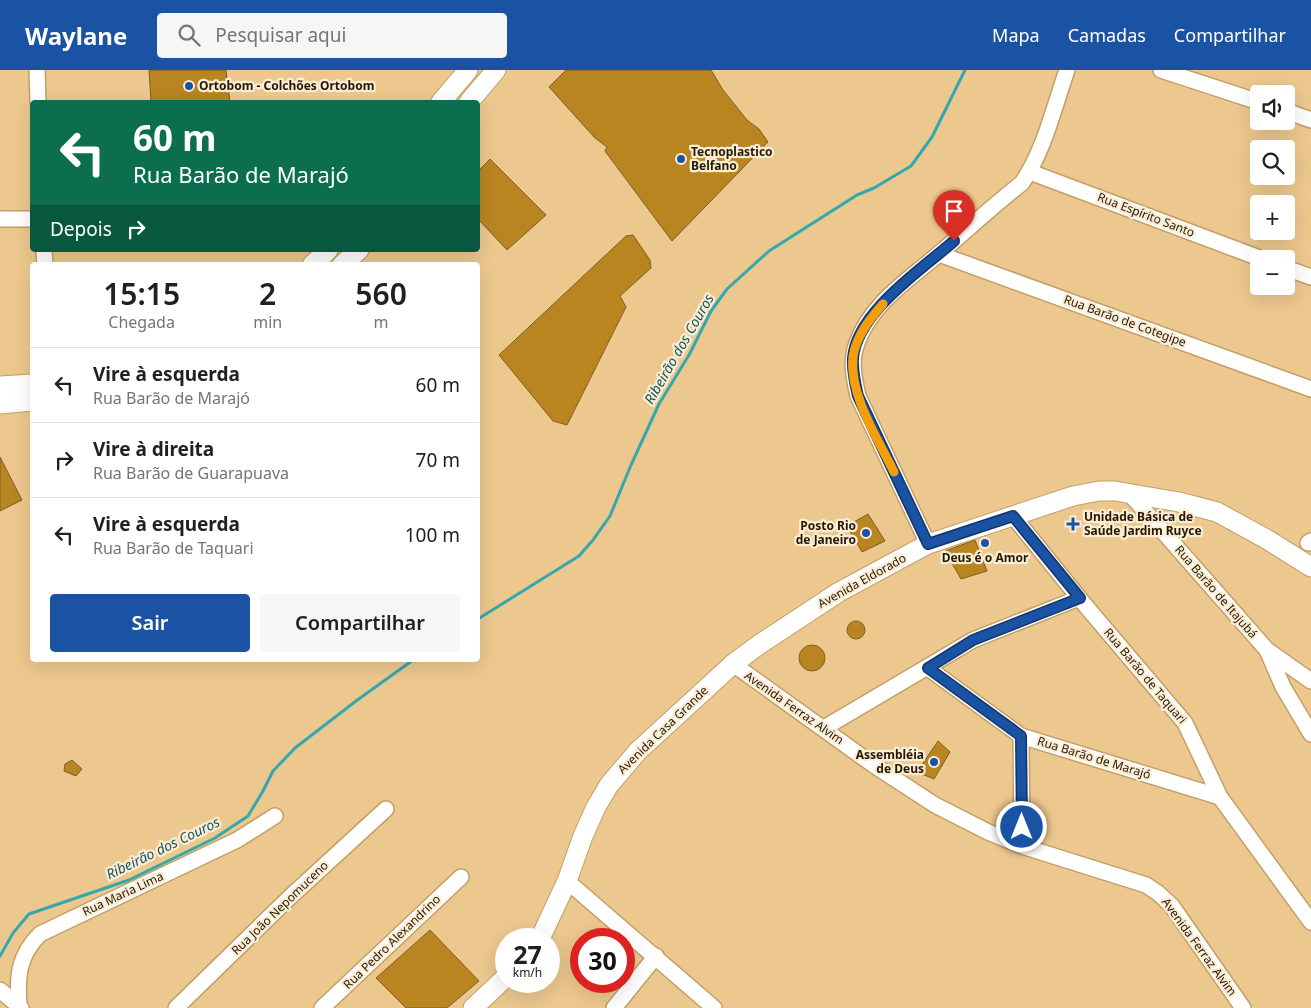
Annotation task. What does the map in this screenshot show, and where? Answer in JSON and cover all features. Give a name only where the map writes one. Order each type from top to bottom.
[{"type":"main road","points":[[443,100],[468,70]]},
{"type":"main road","points":[[471,100],[496,70]]},
{"type":"main road","points":[[315,262],[326,252]]},
{"type":"main road","points":[[345,262],[357,252]]},
{"type":"main road","points":[[0,386],[30,384]]},
{"type":"main road","points":[[0,404],[30,401]]},
{"type":"main road","name":"Avenida Eldorado","points":[[732,664],[839,592],[928,544],[1081,494],[1099,492],[1130,494],[1179,502],[1217,512],[1268,540],[1311,567]]},
{"type":"main road","name":"Avenida Casa Grande","points":[[545,928],[567,881],[583,836],[596,807],[613,781],[643,746],[732,664]]},
{"type":"main road","points":[[473,1008],[495,987]]},
{"type":"street","points":[[37,70],[38,100]]},
{"type":"street","points":[[928,544],[858,396],[853,357],[857,343],[867,322],[890,294],[1022,183],[1030,172],[1037,156],[1067,70]]},
{"type":"street","points":[[1161,70],[1250,99]]},
{"type":"street","points":[[1295,114],[1311,120]]},
{"type":"street","name":"Rua Espírito Santo","points":[[1030,172],[1250,254]]},
{"type":"street","points":[[0,219],[30,219]]},
{"type":"street","name":"Rua Barão de Cotegipe","points":[[939,254],[1311,389]]},
{"type":"street","points":[[1295,272],[1311,278]]},
{"type":"street","name":"Rua Barão de Itajubá","points":[[1130,494],[1267,650],[1311,681]]},
{"type":"street","name":"Rua Barão de Taquari","points":[[1013,516],[1186,723],[1220,797],[1311,922]]},
{"type":"street","points":[[824,728],[973,640],[1080,598]]},
{"type":"street","points":[[1267,650],[1283,687],[1311,734]]},
{"type":"street","name":"Avenida Ferraz Alvim","points":[[732,664],[876,766],[935,805],[988,832],[1022,846],[1137,882],[1158,893],[1172,906],[1244,1008]]},
{"type":"street","name":"Rua Barão de Marajó","points":[[928,668],[1021,736],[1220,797]]},
{"type":"street","points":[[1021,736],[1022,846]]},
{"type":"street","name":"Rua João Nepomuceno","points":[[176,1008],[290,897],[386,809]]},
{"type":"street","name":"Rua Maria Lima","points":[[20,1007],[18,974],[32,941],[40,934],[237,840],[276,816]]},
{"type":"street","name":"Rua Pedro Alexandrino","points":[[322,1008],[461,876]]},
{"type":"street","points":[[567,881],[714,1008]]},
{"type":"street","points":[[614,1008],[656,956]]},
{"type":"street","points":[[1,992],[20,1007]]},
{"type":"building","name":"Ortobom - Colchões Ortobom","points":[[149,70],[226,70],[230,100],[151,100]]},
{"type":"building","name":"Tecnoplastico Belfano","points":[[566,70],[711,70],[723,90],[747,120],[759,129],[768,142],[672,241],[605,151],[607,147],[595,138],[549,87]]},
{"type":"building","points":[[490,159],[546,215],[507,250],[480,221],[480,169]]},
{"type":"building","points":[[633,235],[650,260],[651,268],[620,296],[626,307],[567,425],[553,421],[499,355],[626,236]]},
{"type":"building","points":[[0,457],[22,500],[0,511]]},
{"type":"building","name":"Posto Rio de Janeiro","points":[[868,514],[885,541],[862,552],[847,526]]},
{"type":"building","points":[[975,540],[987,571],[961,579],[945,551]]},
{"type":"building","points":[[852,621],[860,621],[865,626],[863,637],[852,639],[847,634],[847,626]]},
{"type":"building","points":[[812,645],[821,649],[825,658],[821,667],[812,671],[803,667],[799,658],[803,649]]},
{"type":"building","name":"Assembléia de Deus","points":[[938,741],[950,752],[934,779],[917,772]]},
{"type":"building","points":[[72,760],[82,769],[76,776],[64,771],[65,764]]},
{"type":"building","points":[[430,930],[479,981],[447,1008],[406,1008],[376,978]]},
{"type":"waterway","name":"Ribeirão dos Couros","points":[[480,618],[579,556],[610,516],[659,404],[689,355],[711,311],[727,289],[769,251],[857,195],[874,188],[911,166],[932,137],[965,70]]},
{"type":"waterway","name":"Ribeirão dos Couros","points":[[0,956],[13,933],[29,914],[129,880],[215,838],[248,816],[273,771],[295,748],[410,662]]},
{"type":"slow traffic","points":[[883,304],[867,322],[857,343],[853,357],[854,375],[858,396],[894,472]]},
{"type":"place","name":"Ortobom - Colchões Ortobom","points":[[189,86]]},
{"type":"place","name":"Tecnoplastico Belfano","points":[[681,159]]},
{"type":"place","name":"Unidade Básica de Saúde Jardim Ruyce","points":[[1073,524]]},
{"type":"place","name":"Posto Rio de Janeiro","points":[[866,533]]},
{"type":"place","name":"Deus é o Amor","points":[[985,543]]},
{"type":"place","name":"Assembléia de Deus","points":[[934,762]]},
{"type":"route","points":[[954,241],[890,294],[867,322],[853,357],[854,375],[858,396],[928,544],[1013,516],[1080,598],[973,640],[928,668],[1021,736],[1022,827]]}]
